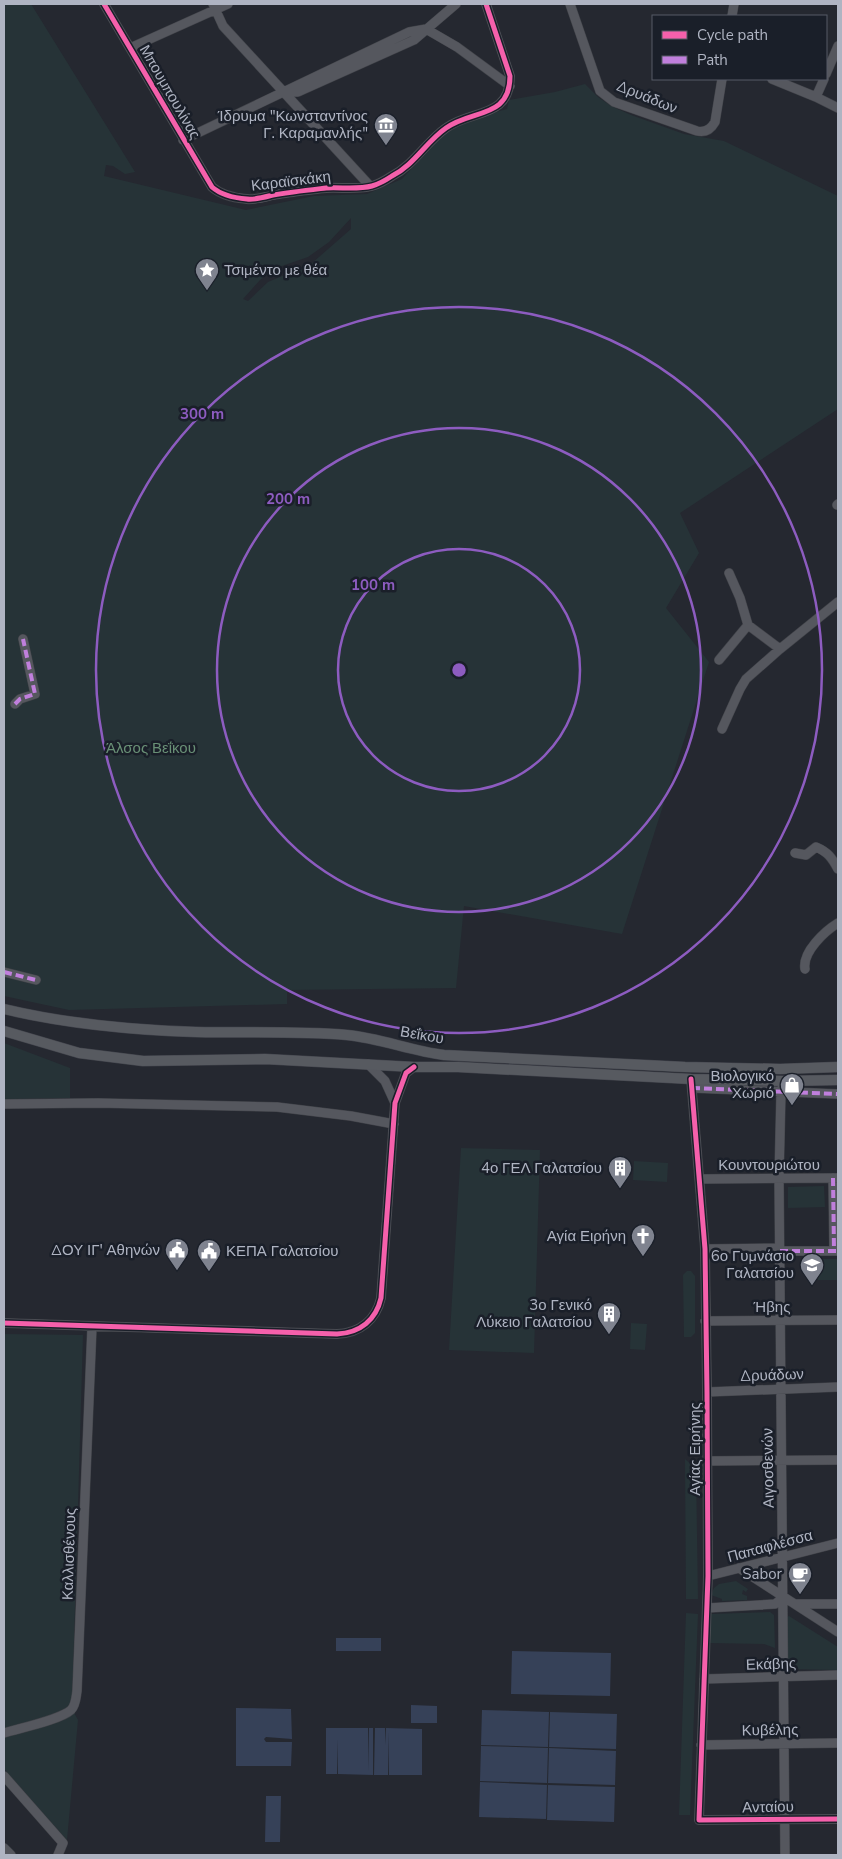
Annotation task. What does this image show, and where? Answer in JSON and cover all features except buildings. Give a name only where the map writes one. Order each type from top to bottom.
[{"type":"main road","name":"Βεΐκου","points":[[4,1008],[81,1024],[116,1028],[195,1032],[283,1032],[349,1035],[405,1048],[444,1054],[684,1067],[780,1069],[838,1067]]},
{"type":"main road","name":"Βεΐκου","points":[[4,1031],[79,1053],[143,1061],[265,1060],[414,1067],[458,1067],[692,1084],[838,1080]]},
{"type":"street","name":"Μπουμπουλίνας","points":[[104,4],[183,140],[217,192]]},
{"type":"street","points":[[130,48],[214,7],[228,4]]},
{"type":"street","points":[[183,140],[409,32],[426,29],[456,4]]},
{"type":"street","points":[[486,4],[510,76],[510,86]]},
{"type":"street","name":"Δρυάδων","points":[[570,4],[600,91],[614,102],[697,131],[706,131],[714,124],[722,80]]},
{"type":"street","points":[[214,7],[228,31],[370,186]]},
{"type":"street","points":[[426,29],[457,47],[510,86]]},
{"type":"street","points":[[827,72],[838,46]]},
{"type":"street","points":[[774,80],[838,108]]},
{"type":"street","points":[[816,97],[824,80]]},
{"type":"street","name":"Καραϊσκάκη","points":[[217,192],[249,200],[327,188],[370,186],[398,173],[444,128],[462,118],[497,107],[508,94],[510,86]]},
{"type":"street","points":[[729,573],[740,598],[748,625],[780,649]]},
{"type":"street","points":[[722,729],[746,679],[838,602]]},
{"type":"street","points":[[719,660],[748,625]]},
{"type":"street","points":[[16,704],[20,698],[35,694],[23,639]]},
{"type":"street","points":[[795,853],[806,855],[816,848],[823,850],[830,854],[838,869]]},
{"type":"street","points":[[805,969],[807,952],[830,928],[838,923]]},
{"type":"street","points":[[4,972],[36,980]]},
{"type":"street","points":[[368,1064],[385,1081],[395,1103]]},
{"type":"street","points":[[4,1323],[337,1334],[347,1333],[364,1326],[377,1312],[381,1298],[395,1103],[406,1073],[414,1067]]},
{"type":"street","name":"Αιγοσθενών","points":[[784,1081],[781,1092],[779,1178],[785,1855]]},
{"type":"street","points":[[692,1084],[781,1092],[838,1094]]},
{"type":"street","name":"Αγίας Ειρήνης","points":[[692,1084],[705,1249],[707,1392],[708,1576],[699,1820]]},
{"type":"street","points":[[4,1104],[98,1103],[276,1107],[351,1116],[394,1124]]},
{"type":"street","points":[[705,1249],[836,1251],[835,1178]]},
{"type":"street","name":"Κουντουριώτου","points":[[700,1179],[835,1178]]},
{"type":"street","name":"Ήβης","points":[[705,1321],[838,1320]]},
{"type":"street","name":"Καλλισθένους","points":[[4,1733],[60,1716],[72,1709],[75,1703],[92,1327]]},
{"type":"street","name":"Δρυάδων","points":[[707,1392],[838,1387]]},
{"type":"street","points":[[707,1461],[838,1460]]},
{"type":"street","name":"Παπαφλέσσα","points":[[708,1576],[838,1542]]},
{"type":"street","points":[[739,1568],[838,1632]]},
{"type":"street","points":[[707,1608],[775,1604],[784,1597]]},
{"type":"street","points":[[794,1604],[838,1604]]},
{"type":"street","name":"Εκάβης","points":[[704,1679],[838,1675]]},
{"type":"street","name":"Κυβέλης","points":[[701,1745],[838,1743]]},
{"type":"street","points":[[4,1776],[62,1843],[58,1855]]},
{"type":"street","name":"Ανταίου","points":[[699,1820],[838,1819]]},
{"type":"street","points":[[4,1848],[11,1855]]},
{"type":"green space","name":"Άλσος Βεΐκου","points":[[4,4],[31,4],[135,172],[125,174],[113,166],[106,165],[104,176],[246,210],[314,196],[367,194],[402,179],[448,130],[463,121],[507,109],[509,100],[555,92],[585,84],[598,97],[611,106],[631,115],[684,134],[724,141],[838,196],[838,409],[680,513],[699,553],[666,608],[709,662],[622,934],[464,906],[456,988],[287,990],[287,1004],[69,1010],[4,996]],"holes":[[[351,218],[351,229],[311,264],[268,282],[248,301],[243,299],[260,280],[276,268],[308,257],[329,242]]]},
{"type":"green space","points":[[4,1043],[70,1068],[70,1098],[4,1099]]},
{"type":"green space","points":[[461,1148],[540,1150],[534,1353],[449,1350]]},
{"type":"green space","points":[[634,1161],[668,1163],[667,1182],[633,1180]]},
{"type":"green space","points":[[824,1186],[825,1207],[788,1208],[788,1187]]},
{"type":"green space","points":[[818,1259],[838,1259],[838,1280],[818,1280]]},
{"type":"green space","points":[[687,1271],[691,1271],[695,1276],[695,1333],[691,1337],[684,1337],[683,1275]]},
{"type":"green space","points":[[631,1323],[647,1324],[645,1350],[630,1349]]},
{"type":"green space","points":[[4,1334],[83,1335],[72,1709],[78,1720],[67,1840],[4,1769]]},
{"type":"green space","points":[[685,1459],[696,1469],[698,1599],[686,1599]]},
{"type":"green space","points":[[736,1581],[748,1589],[746,1592],[743,1590],[742,1594],[747,1596],[747,1600],[722,1601],[722,1599],[711,1595],[714,1588],[719,1584]]},
{"type":"green space","points":[[770,1612],[774,1615],[775,1648],[764,1644],[709,1643],[711,1614]]},
{"type":"green space","points":[[686,1613],[698,1614],[690,1815],[679,1815]]},
{"type":"green space","points":[[789,1616],[838,1647],[838,1670],[787,1669],[787,1617]]},
{"type":"water","points":[[336,1638],[381,1638],[381,1651],[336,1651]]},
{"type":"water","points":[[512,1651],[611,1653],[610,1696],[511,1694]]},
{"type":"water","points":[[411,1705],[437,1706],[437,1723],[411,1723]]},
{"type":"water","points":[[236,1708],[291,1709],[292,1739],[266,1737],[264,1739],[266,1742],[292,1742],[291,1766],[236,1766]]},
{"type":"water","points":[[482,1710],[549,1712],[548,1747],[481,1745]]},
{"type":"water","points":[[550,1712],[617,1714],[616,1749],[549,1747]]},
{"type":"water","points":[[326,1728],[368,1728],[368,1771],[369,1728],[373,1728],[373,1775],[338,1774],[338,1739],[337,1774],[326,1774]]},
{"type":"water","points":[[375,1728],[385,1728],[386,1745],[386,1728],[422,1729],[422,1775],[389,1775],[389,1732],[388,1775],[374,1775]]},
{"type":"water","points":[[481,1746],[548,1748],[547,1783],[480,1781]]},
{"type":"water","points":[[549,1748],[616,1751],[615,1785],[548,1783]]},
{"type":"water","points":[[480,1782],[547,1785],[546,1819],[479,1817]]},
{"type":"water","points":[[548,1785],[615,1787],[614,1822],[547,1820]]},
{"type":"water","points":[[266,1796],[281,1796],[280,1842],[265,1842]]},
{"type":"marked path","points":[[15,704],[20,699],[35,694],[23,639]]},
{"type":"marked path","points":[[4,972],[36,980]]},
{"type":"marked path","points":[[692,1088],[838,1094]]},
{"type":"marked path","points":[[833,1178],[834,1251]]},
{"type":"marked path","points":[[780,1251],[838,1251]]},
{"type":"cycle path","points":[[104,4],[212,187],[228,196],[250,199],[326,188],[361,188],[375,185],[407,166],[446,128],[456,122],[497,106],[504,100],[510,76],[486,4]]},
{"type":"cycle path","points":[[4,1323],[337,1334],[360,1328],[371,1319],[379,1306],[381,1298],[395,1103],[406,1073],[414,1067]]},
{"type":"cycle path","points":[[691,1079],[705,1249],[707,1392],[708,1576],[699,1820],[838,1819]]},
{"type":"place","name":"Ίδρυμα \"Κωνσταντίνος Γ. Καραμανλής\"","points":[[386,146]]},
{"type":"place","name":"Τσιμέντο με θέα","points":[[207,291]]},
{"type":"place","name":"Βιολογικό Χωριό","points":[[792,1106]]},
{"type":"place","name":"4ο ΓΕΛ Γαλατσίου","points":[[620,1189]]},
{"type":"place","name":"Αγία Ειρήνη","points":[[643,1257]]},
{"type":"place","name":"ΔΟΥ ΙΓ' Αθηνών","points":[[177,1271]]},
{"type":"place","name":"ΚΕΠΑ Γαλατσίου","points":[[209,1272]]},
{"type":"place","name":"6ο Γυμνάσιο Γαλατσίου","points":[[812,1286]]},
{"type":"place","name":"3ο Γενικό Λύκειο Γαλατσίου","points":[[609,1335]]},
{"type":"place","name":"Sabor","points":[[800,1595]]}]
